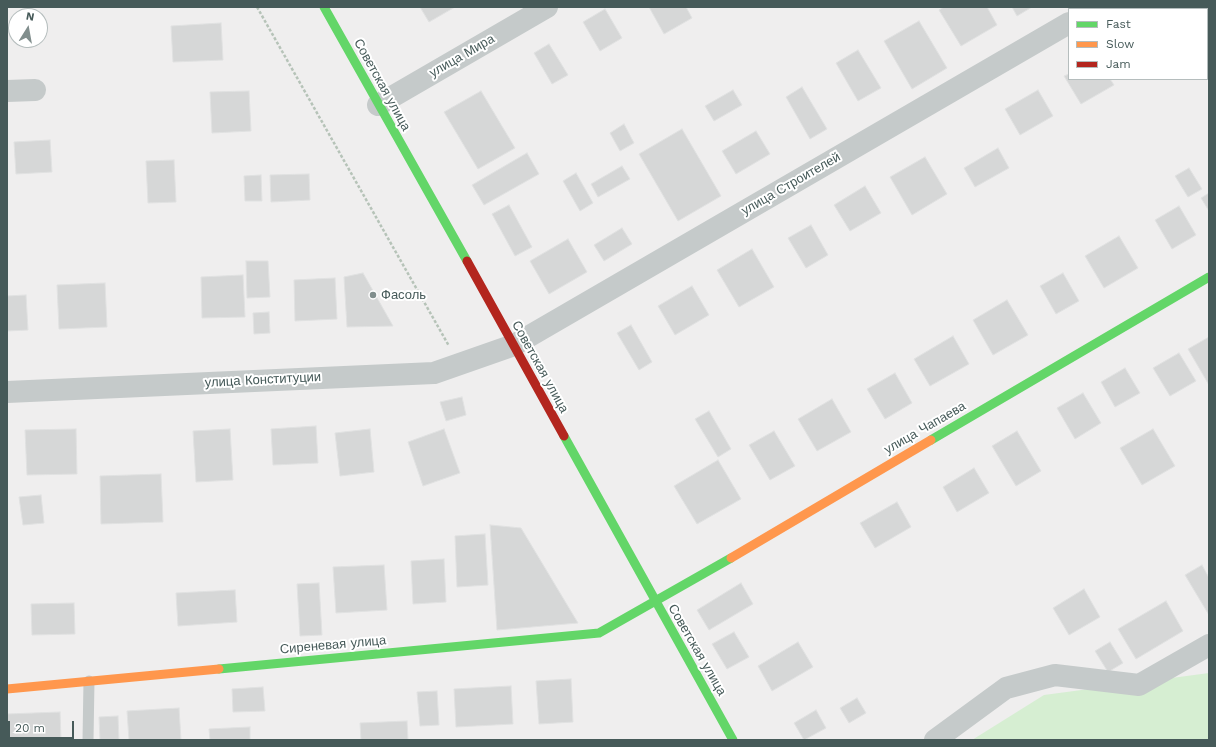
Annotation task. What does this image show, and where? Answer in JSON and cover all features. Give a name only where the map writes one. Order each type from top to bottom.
[{"type":"street","name":"Советская улица","points":[[324,7],[514,345],[655,602],[733,740]]},
{"type":"street","name":"улица Мира","points":[[378,105],[547,7]]},
{"type":"street","name":"улица Строителей","points":[[514,345],[1068,24]]},
{"type":"street","points":[[7,91],[35,90]]},
{"type":"street","name":"улица Чапаева","points":[[655,602],[1209,277]]},
{"type":"street","name":"улица Конституции","points":[[7,392],[434,373],[514,345]]},
{"type":"street","name":"Сиреневая улица","points":[[7,689],[599,633],[655,602]]},
{"type":"street","points":[[935,740],[1006,688],[1055,675],[1139,685],[1209,645]]},
{"type":"lane","points":[[88,740],[89,681]]},
{"type":"path","points":[[257,7],[459,364]]},
{"type":"green space","points":[[1209,673],[1209,740],[972,740],[1044,695]]},
{"type":"building","points":[[420,7],[455,7],[429,22]]},
{"type":"building","points":[[649,7],[686,7],[692,18],[664,34]]},
{"type":"building","points":[[944,7],[987,7],[997,25],[961,46],[939,10]]},
{"type":"building","points":[[1012,7],[1032,7],[1017,16]]},
{"type":"building","points":[[1209,7],[1209,28],[1208,8],[1181,8]]},
{"type":"building","points":[[605,9],[622,38],[600,51],[583,22]]},
{"type":"building","points":[[919,21],[947,68],[912,89],[884,41]]},
{"type":"building","points":[[221,23],[223,60],[173,62],[171,26]]},
{"type":"building","points":[[549,44],[568,75],[552,84],[534,53]]},
{"type":"building","points":[[858,50],[881,88],[858,101],[836,63]]},
{"type":"building","points":[[1068,74],[1068,80],[1111,80],[1114,85],[1081,104],[1064,76]]},
{"type":"building","points":[[802,87],[827,129],[810,139],[786,97]]},
{"type":"building","points":[[733,90],[742,105],[714,121],[705,106]]},
{"type":"building","points":[[1038,90],[1053,116],[1020,135],[1005,109]]},
{"type":"building","points":[[249,91],[251,131],[212,133],[210,92]]},
{"type":"building","points":[[481,91],[515,148],[478,169],[444,112]]},
{"type":"building","points":[[624,124],[634,143],[620,151],[610,133]]},
{"type":"building","points":[[682,129],[721,196],[678,221],[639,154]]},
{"type":"building","points":[[756,131],[770,154],[736,174],[722,151]]},
{"type":"building","points":[[50,140],[52,172],[16,174],[14,142]]},
{"type":"building","points":[[998,148],[1009,168],[975,187],[964,168]]},
{"type":"building","points":[[527,153],[539,174],[484,205],[472,185]]},
{"type":"building","points":[[925,157],[947,194],[912,215],[890,177]]},
{"type":"building","points":[[174,160],[176,202],[148,203],[146,161]]},
{"type":"building","points":[[622,166],[630,179],[598,197],[591,184]]},
{"type":"building","points":[[1189,168],[1202,189],[1188,197],[1175,176]]},
{"type":"building","points":[[576,173],[593,203],[580,211],[563,181]]},
{"type":"building","points":[[309,174],[310,200],[271,202],[270,175]]},
{"type":"building","points":[[261,175],[262,201],[245,201],[244,176]]},
{"type":"building","points":[[865,186],[881,213],[850,231],[834,205]]},
{"type":"building","points":[[1209,193],[1209,211],[1201,198]]},
{"type":"building","points":[[509,205],[532,247],[515,256],[492,214]]},
{"type":"building","points":[[1179,206],[1196,235],[1172,249],[1155,220]]},
{"type":"building","points":[[811,225],[828,255],[806,268],[788,238]]},
{"type":"building","points":[[622,228],[632,244],[604,261],[594,245]]},
{"type":"building","points":[[1119,236],[1138,268],[1104,288],[1085,256]]},
{"type":"building","points":[[568,239],[587,272],[549,294],[530,261]]},
{"type":"building","points":[[752,249],[774,287],[739,307],[717,270]]},
{"type":"building","points":[[246,261],[268,261],[270,297],[247,298]]},
{"type":"building","points":[[363,273],[393,326],[347,327],[344,277]]},
{"type":"building","points":[[1063,273],[1079,301],[1056,314],[1040,286]]},
{"type":"building","points":[[243,275],[245,317],[202,318],[201,277]]},
{"type":"building","points":[[335,278],[337,319],[295,321],[294,280]]},
{"type":"building","points":[[105,283],[107,327],[59,329],[57,285]]},
{"type":"building","points":[[692,286],[709,315],[675,335],[658,306]]},
{"type":"building","points":[[26,295],[28,330],[7,331],[7,296]]},
{"type":"building","points":[[1007,300],[1028,335],[993,355],[973,320]]},
{"type":"building","points":[[269,312],[270,333],[254,334],[253,313]]},
{"type":"building","points":[[631,325],[652,362],[639,370],[617,333]]},
{"type":"building","points":[[953,336],[969,364],[930,386],[914,359]]},
{"type":"building","points":[[1209,337],[1209,385],[1188,349]]},
{"type":"building","points":[[1179,353],[1196,381],[1170,396],[1153,368]]},
{"type":"building","points":[[1125,368],[1140,393],[1115,407],[1101,382]]},
{"type":"building","points":[[895,373],[912,403],[885,419],[867,389]]},
{"type":"building","points":[[1083,393],[1101,423],[1075,439],[1057,408]]},
{"type":"building","points":[[462,397],[466,415],[446,421],[440,402]]},
{"type":"building","points":[[832,399],[851,432],[817,451],[798,419]]},
{"type":"building","points":[[709,411],[731,449],[718,457],[695,419]]},
{"type":"building","points":[[316,426],[318,463],[273,465],[271,429]]},
{"type":"building","points":[[76,429],[77,474],[27,475],[25,430]]},
{"type":"building","points":[[230,429],[233,480],[196,482],[193,431]]},
{"type":"building","points":[[370,429],[374,472],[340,476],[335,433]]},
{"type":"building","points":[[444,429],[460,473],[423,486],[408,442]]},
{"type":"building","points":[[1153,429],[1175,466],[1142,485],[1120,448]]},
{"type":"building","points":[[774,431],[795,466],[770,480],[749,445]]},
{"type":"building","points":[[1017,431],[1041,471],[1016,486],[992,446]]},
{"type":"building","points":[[718,460],[741,499],[697,524],[674,486]]},
{"type":"building","points":[[974,468],[989,493],[957,512],[943,487]]},
{"type":"building","points":[[161,474],[163,522],[101,524],[100,476]]},
{"type":"building","points":[[41,495],[44,523],[23,525],[19,497]]},
{"type":"building","points":[[897,502],[911,527],[875,548],[860,523]]},
{"type":"building","points":[[490,525],[521,528],[578,623],[497,630]]},
{"type":"building","points":[[485,534],[488,585],[457,587],[455,536]]},
{"type":"building","points":[[444,559],[446,602],[413,604],[411,561]]},
{"type":"building","points":[[384,565],[387,610],[336,613],[333,567]]},
{"type":"building","points":[[1202,565],[1209,578],[1209,615],[1185,575]]},
{"type":"building","points":[[319,583],[322,635],[300,636],[297,584]]},
{"type":"building","points":[[741,583],[753,604],[709,630],[697,610]]},
{"type":"building","points":[[1084,589],[1100,617],[1069,635],[1053,608]]},
{"type":"building","points":[[235,590],[237,622],[178,626],[176,593]]},
{"type":"building","points":[[1166,601],[1183,631],[1136,659],[1118,629]]},
{"type":"building","points":[[74,603],[75,634],[32,635],[31,604]]},
{"type":"building","points":[[734,632],[749,657],[727,669],[712,644]]},
{"type":"building","points":[[798,642],[813,667],[772,691],[758,666]]},
{"type":"building","points":[[1110,642],[1123,663],[1108,672],[1095,651]]},
{"type":"building","points":[[571,679],[573,722],[539,724],[536,681]]},
{"type":"building","points":[[511,686],[513,724],[456,727],[454,689]]},
{"type":"building","points":[[263,687],[265,711],[233,712],[232,689]]},
{"type":"building","points":[[437,691],[439,725],[420,726],[417,692]]},
{"type":"building","points":[[857,698],[866,713],[849,723],[840,708]]},
{"type":"building","points":[[179,708],[181,740],[129,740],[127,711]]},
{"type":"building","points":[[816,710],[826,728],[804,740],[794,723]]},
{"type":"building","points":[[60,712],[61,740],[7,740],[7,714]]},
{"type":"building","points":[[118,716],[119,740],[100,740],[99,717]]},
{"type":"building","points":[[407,721],[408,740],[361,740],[360,723]]},
{"type":"building","points":[[250,727],[250,740],[210,740],[209,729]]},
{"type":"traffic: fast","points":[[324,7],[467,261]]},
{"type":"traffic: fast","points":[[931,440],[1209,277]]},
{"type":"traffic: fast","points":[[564,436],[733,740]]},
{"type":"traffic: fast","points":[[219,669],[599,633],[731,558]]},
{"type":"traffic: slow","points":[[731,558],[931,440]]},
{"type":"traffic: slow","points":[[7,689],[219,669]]},
{"type":"traffic: jam","points":[[467,261],[564,436]]},
{"type":"place","name":"Фасоль","points":[[373,295]]}]
